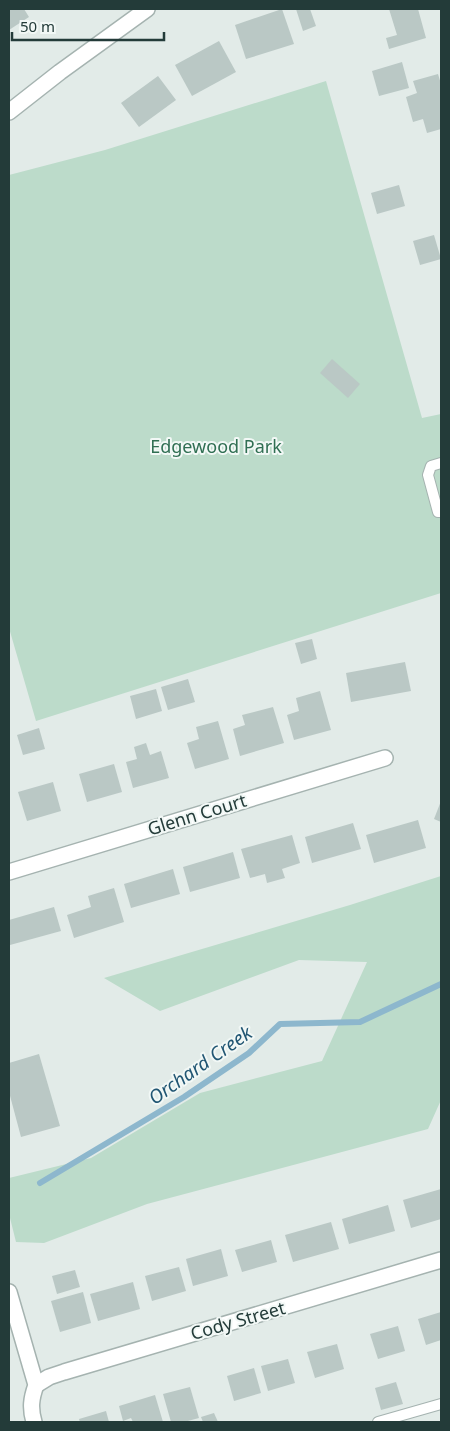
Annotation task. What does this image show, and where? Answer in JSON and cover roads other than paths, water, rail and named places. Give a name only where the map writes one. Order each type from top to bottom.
[{"type":"street","points":[[9,112],[146,9]]},
{"type":"street","name":"Glenn Court","points":[[9,872],[385,758]]},
{"type":"street","name":"Cody Street","points":[[36,1385],[49,1377],[64,1372],[441,1260]]},
{"type":"street","points":[[9,1292],[36,1385],[31,1397],[34,1422]]},
{"type":"lane","points":[[441,463],[431,466],[428,475],[438,512],[441,512]]},
{"type":"lane","points":[[378,1422],[441,1404]]},
{"type":"waterway","name":"Orchard Creek","points":[[40,1183],[184,1097],[249,1053],[280,1024],[360,1022],[441,984]]},
{"type":"park label","name":"Edgewood Park","points":[[216,447]]}]
